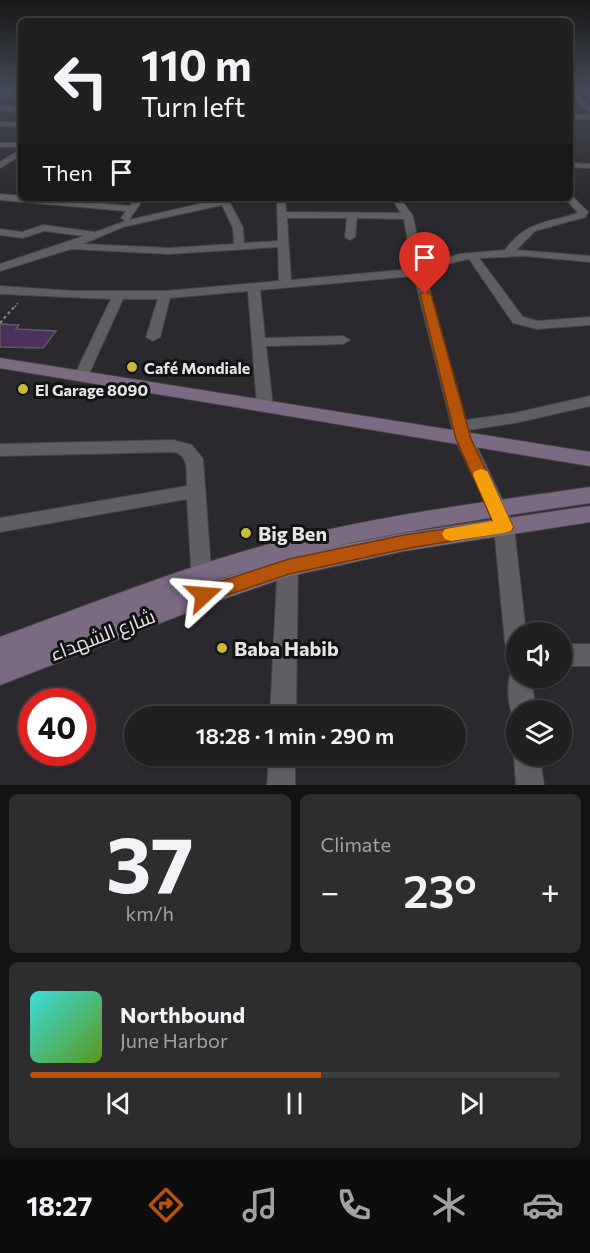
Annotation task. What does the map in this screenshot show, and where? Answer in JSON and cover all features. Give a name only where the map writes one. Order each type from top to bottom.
[{"type":"street","points":[[0,145],[18,145]]},
{"type":"street","points":[[2,162],[18,153]]},
{"type":"street","points":[[2,162],[18,165]]},
{"type":"street","points":[[573,165],[590,166]]},
{"type":"street","points":[[0,198],[18,199]]},
{"type":"street","points":[[41,201],[130,209]]},
{"type":"street","points":[[71,204],[76,201]]},
{"type":"street","points":[[120,225],[137,201]]},
{"type":"street","points":[[0,268],[68,247],[120,225],[209,202],[225,201],[238,228],[239,246]]},
{"type":"street","points":[[281,201],[285,285]]},
{"type":"street","points":[[397,201],[408,216],[419,272],[463,433],[501,518],[513,622]]},
{"type":"street","points":[[508,253],[518,238],[527,231],[582,215],[583,212],[572,201]]},
{"type":"street","points":[[280,215],[408,216]]},
{"type":"street","points":[[350,237],[352,217]]},
{"type":"street","points":[[0,232],[23,235],[43,228],[97,235]]},
{"type":"street","points":[[68,247],[169,251],[284,244]]},
{"type":"street","points":[[0,290],[118,296],[165,295],[254,289],[419,272],[442,262],[472,256],[508,253],[590,259]]},
{"type":"street","points":[[472,256],[518,320],[537,325],[590,321]]},
{"type":"street","points":[[254,289],[265,406]]},
{"type":"street","points":[[153,337],[165,295]]},
{"type":"street","points":[[81,376],[118,296]]},
{"type":"street","points":[[260,342],[343,340]]},
{"type":"street","points":[[0,363],[265,406],[463,433],[590,459]]},
{"type":"street","points":[[463,433],[515,418],[590,401]]},
{"type":"street","points":[[0,450],[181,447],[191,453],[194,459],[197,491],[202,585]]},
{"type":"street","points":[[0,525],[197,491]]},
{"type":"street","name":"شارع الشهداء","points":[[501,518],[590,495]]},
{"type":"street","name":"شارع الشهداء","points":[[0,650],[288,558],[501,518],[590,514]]},
{"type":"street","points":[[284,706],[288,558]]},
{"type":"street","name":"شارع الشهداء","points":[[0,672],[202,585]]},
{"type":"street","points":[[572,655],[590,655]]},
{"type":"street","points":[[281,785],[282,766]]},
{"type":"street","points":[[528,766],[530,785]]},
{"type":"path","points":[[0,323],[27,292]]},
{"type":"building","points":[[0,324],[19,325],[16,329],[56,331],[43,348],[0,347]]},
{"type":"slow traffic","points":[[451,534],[504,527],[481,475]]},
{"type":"place","name":"Café Mondiale","points":[[132,367]]},
{"type":"place","name":"El Garage 8090","points":[[23,389]]},
{"type":"place","name":"Big Ben","points":[[246,533]]},
{"type":"place","name":"Baba Habib","points":[[222,648]]},
{"type":"route","points":[[204,595],[289,566],[404,542],[504,527],[498,509],[464,439],[425,294]]}]
